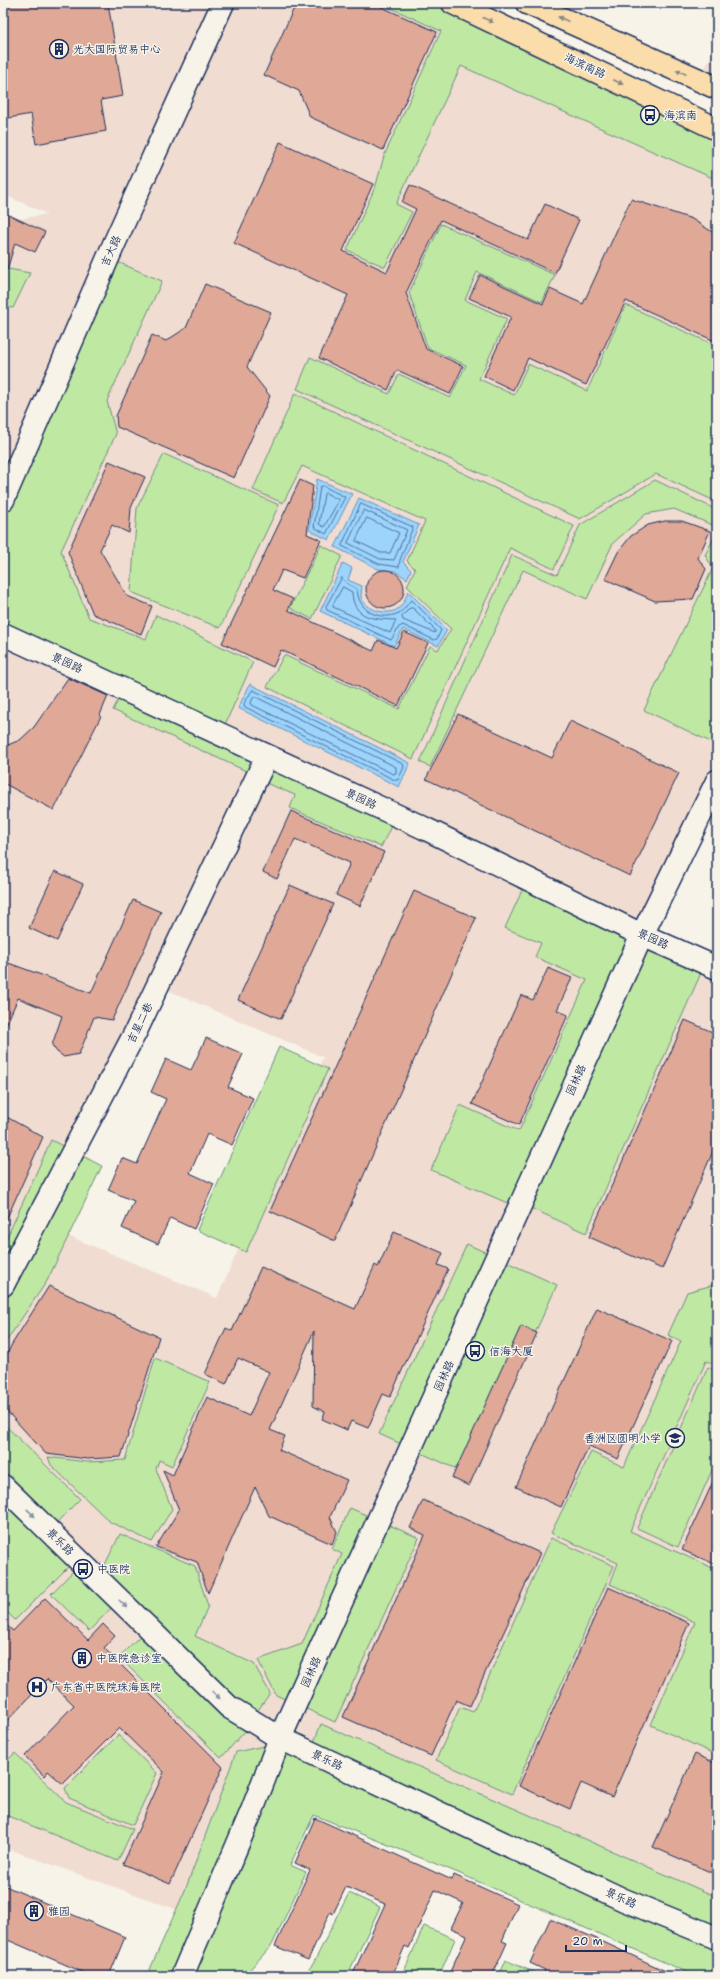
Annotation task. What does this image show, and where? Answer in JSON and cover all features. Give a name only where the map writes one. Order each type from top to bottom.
[{"type":"main road","name":"海滨南路","points":[[453,3],[717,129]]},
{"type":"main road","points":[[527,3],[717,88]]},
{"type":"street","name":"吉大路","points":[[3,500],[114,244],[224,3]]},
{"type":"street","name":"景园路","points":[[3,634],[424,828],[642,935],[717,968]]},
{"type":"street","name":"吉星二巷","points":[[3,1285],[135,1033],[267,756]]},
{"type":"street","name":"园林路","points":[[182,1976],[253,1808],[280,1738],[642,935],[717,781]]},
{"type":"street","name":"景乐路","points":[[3,1486],[229,1707],[280,1738],[624,1900],[717,1938]]},
{"type":"shaded area","points":[[3,3],[452,3],[717,129],[717,779],[642,935],[717,967],[717,1938],[281,1738],[206,1920],[3,1847],[3,222],[47,214],[3,194]],"holes":[[[158,986],[323,1057],[217,1298],[52,1229],[91,1158],[75,1148]]]},
{"type":"shaded area","points":[[717,42],[717,88],[700,80]]},
{"type":"green space","points":[[380,3],[443,3],[717,133],[717,180],[461,66],[396,204],[412,212],[385,267],[347,250],[376,185],[384,156],[441,31]]},
{"type":"green space","points":[[441,224],[555,275],[542,302],[477,272],[465,300],[507,319],[479,379],[514,395],[528,364],[587,391],[626,305],[717,346],[717,502],[656,474],[580,519],[297,389],[310,357],[389,394],[399,374],[450,398],[466,365],[428,348],[409,293]]},
{"type":"green space","points":[[113,260],[162,281],[107,401],[116,434],[61,551],[89,618],[146,639],[156,615],[253,662],[223,729],[3,628],[3,515]]},
{"type":"green space","points":[[3,268],[30,273],[13,308],[3,307]]},
{"type":"green space","points":[[295,393],[574,526],[554,569],[510,548],[413,759],[267,687],[284,655],[399,709],[430,646],[438,650],[451,629],[407,586],[415,569],[407,561],[425,521],[302,466],[283,503],[253,490]]},
{"type":"green space","points":[[164,454],[279,505],[220,628],[131,592],[137,508]]},
{"type":"green space","points":[[655,480],[717,510],[717,527],[674,509],[646,514],[613,543],[587,599],[523,570],[430,767],[420,762],[512,555],[557,575],[580,525]]},
{"type":"green space","points":[[717,532],[717,745],[644,710],[713,568],[705,555]]},
{"type":"green space","points":[[321,545],[342,556],[312,619],[290,608]]},
{"type":"green space","points":[[122,693],[394,820],[381,847],[290,808],[295,795],[261,781],[246,771],[113,710]]},
{"type":"green space","points":[[525,884],[638,937],[512,1205],[431,1170],[460,1105],[519,1131],[587,980],[535,957],[541,943],[505,928]]},
{"type":"green space","points":[[644,947],[701,973],[586,1233],[526,1206]]},
{"type":"green space","points":[[279,1047],[328,1069],[246,1252],[197,1230]]},
{"type":"green space","points":[[51,1140],[102,1166],[47,1281],[3,1346],[3,1246]]},
{"type":"green space","points":[[467,1244],[557,1285],[470,1475],[379,1434]]},
{"type":"green space","points":[[717,1284],[717,1365],[706,1361],[630,1531],[717,1570],[717,1742],[712,1753],[651,1725],[695,1622],[610,1584],[618,1563],[551,1533],[591,1452],[624,1467],[681,1341],[668,1335],[687,1292]]},
{"type":"green space","points":[[155,1358],[210,1382],[172,1466],[159,1460],[156,1469],[172,1509],[152,1542],[110,1522],[51,1465],[48,1457],[87,1462],[125,1460]]},
{"type":"green space","points":[[708,1367],[717,1371],[717,1459],[678,1547],[637,1528]]},
{"type":"green space","points":[[3,1423],[80,1499],[52,1527],[3,1479]]},
{"type":"green space","points":[[12,1508],[70,1565],[15,1620],[3,1608],[3,1517]]},
{"type":"green space","points":[[350,1508],[419,1538],[335,1722],[276,1695],[258,1660],[302,1644],[342,1554],[332,1549]]},
{"type":"green space","points":[[120,1534],[195,1566],[208,1606],[195,1636],[254,1664],[270,1693],[254,1716],[100,1575]]},
{"type":"green space","points":[[551,1538],[614,1566],[512,1794],[436,1760],[460,1707],[473,1712]]},
{"type":"green space","points":[[76,1568],[114,1605],[89,1631],[51,1594]]},
{"type":"green space","points":[[144,1632],[248,1728],[221,1758],[119,1657]]},
{"type":"green space","points":[[321,1724],[717,1897],[717,1932],[312,1747]]},
{"type":"green space","points":[[118,1735],[157,1773],[133,1825],[69,1798],[65,1788]]},
{"type":"green space","points":[[283,1742],[717,1941],[717,1976],[696,1976],[456,1872],[314,1815],[290,1865],[306,1872],[272,1945],[244,1976],[147,1976],[186,1888],[236,1752]]},
{"type":"green space","points":[[15,1753],[66,1802],[133,1829],[118,1861],[3,1814],[3,1765]]},
{"type":"green space","points":[[349,1893],[380,1907],[347,1976],[303,1976],[313,1964]]},
{"type":"green space","points":[[424,1926],[455,1939],[439,1976],[402,1976]]},
{"type":"green space","points":[[505,1960],[536,1973],[534,1976],[498,1976]]},
{"type":"water","points":[[317,479],[352,494],[329,540],[309,530]]},
{"type":"water","points":[[359,498],[419,525],[403,562],[411,570],[407,579],[395,571],[378,569],[335,547]]},
{"type":"water","points":[[343,563],[352,568],[348,580],[362,586],[361,596],[363,601],[377,611],[395,611],[406,598],[408,591],[447,630],[438,646],[403,629],[394,646],[320,611]]},
{"type":"water","points":[[250,684],[410,763],[399,787],[238,708]]},
{"type":"building","name":"光大国际贸易中心","points":[[3,3],[108,3],[123,96],[101,100],[106,131],[36,144],[31,114],[3,119]]},
{"type":"building","points":[[304,3],[373,3],[437,32],[383,150],[310,117],[299,91],[264,75],[293,10]]},
{"type":"building","points":[[280,142],[373,184],[343,251],[387,272],[416,209],[402,202],[410,185],[528,240],[545,204],[579,220],[555,273],[441,220],[406,293],[426,349],[463,366],[450,394],[397,370],[388,390],[319,358],[348,295],[234,243]]},
{"type":"building","points":[[631,199],[692,219],[717,235],[717,342],[626,301],[586,385],[528,358],[513,390],[484,376],[511,317],[469,298],[480,275],[543,304],[550,289],[583,304]]},
{"type":"building","points":[[3,212],[45,232],[35,252],[15,243],[7,270],[3,270]]},
{"type":"building","points":[[205,284],[271,312],[247,367],[270,396],[234,478],[117,427],[116,416],[152,335],[166,341],[186,328]]},
{"type":"building","points":[[109,461],[145,477],[131,508],[129,533],[112,525],[100,550],[127,596],[152,606],[141,634],[93,614],[68,552]]},
{"type":"building","points":[[300,480],[313,486],[307,534],[321,540],[303,578],[282,570],[273,590],[293,599],[288,610],[373,651],[378,640],[396,648],[404,632],[428,643],[398,706],[281,650],[273,667],[222,643]]},
{"type":"building","points":[[665,521],[682,521],[710,531],[698,558],[706,569],[693,599],[655,601],[605,579],[618,552],[631,536],[648,525]]},
{"type":"building","points":[[385,570],[395,573],[401,579],[404,589],[401,599],[395,605],[385,608],[375,605],[369,599],[366,589],[369,579],[375,573]]},
{"type":"building","points":[[68,678],[108,696],[100,715],[101,716],[54,810],[3,783],[3,747],[20,740],[34,727]]},
{"type":"building","points":[[458,714],[552,758],[570,721],[679,773],[630,876],[426,779]]},
{"type":"building","points":[[291,811],[384,852],[360,906],[336,895],[350,863],[295,839],[277,879],[263,872]]},
{"type":"building","points":[[55,871],[83,884],[57,941],[29,928]]},
{"type":"building","points":[[290,885],[333,904],[281,1019],[238,1000]]},
{"type":"building","points":[[414,891],[476,918],[335,1241],[270,1211]]},
{"type":"building","points":[[133,900],[161,912],[112,1020],[94,1017],[79,1054],[64,1057],[57,1052],[52,1045],[62,1016],[18,998],[3,1032],[3,961],[91,993]]},
{"type":"building","points":[[548,968],[572,978],[557,1010],[568,1015],[519,1125],[472,1104],[521,995],[533,1000]]},
{"type":"building","points":[[685,1020],[717,1034],[717,1142],[662,1269],[589,1237]]},
{"type":"building","points":[[206,1038],[243,1054],[228,1087],[253,1098],[232,1145],[207,1134],[190,1173],[214,1184],[194,1229],[170,1218],[158,1244],[122,1228],[134,1201],[108,1190],[122,1158],[137,1164],[166,1099],[151,1092],[166,1059],[191,1070]]},
{"type":"building","points":[[3,1115],[43,1137],[3,1227]]},
{"type":"building","points":[[394,1232],[443,1253],[438,1265],[448,1269],[390,1397],[383,1394],[368,1428],[351,1421],[347,1430],[322,1419],[325,1412],[313,1406],[314,1331],[270,1430],[285,1436],[279,1450],[347,1480],[330,1517],[337,1532],[332,1544],[269,1516],[255,1487],[208,1593],[197,1562],[156,1547],[179,1510],[163,1470],[173,1475],[207,1397],[249,1416],[269,1372],[238,1358],[226,1384],[205,1374],[226,1328],[232,1331],[261,1267],[355,1309],[375,1265],[378,1267]]},
{"type":"building","points":[[49,1286],[159,1337],[121,1457],[88,1459],[46,1454],[3,1407],[3,1362],[12,1344]]},
{"type":"building","points":[[597,1308],[672,1341],[618,1459],[589,1446],[561,1507],[516,1487]]},
{"type":"building","points":[[521,1326],[537,1333],[469,1486],[452,1478]]},
{"type":"building","points":[[717,1473],[717,1565],[682,1550]]},
{"type":"building","points":[[423,1500],[540,1553],[470,1706],[456,1700],[431,1756],[343,1717],[425,1535],[410,1528]]},
{"type":"building","points":[[608,1587],[689,1623],[612,1797],[581,1783],[570,1809],[519,1786]]},
{"type":"building","points":[[45,1598],[88,1640],[103,1624],[115,1636],[104,1648],[223,1767],[170,1884],[123,1864],[164,1772],[119,1728],[63,1784],[48,1771],[44,1776],[25,1756],[74,1705],[47,1679],[3,1725],[3,1622],[13,1631]]},
{"type":"building","points":[[695,1754],[717,1764],[717,1875],[653,1847]]},
{"type":"building","points":[[315,1818],[452,1880],[454,1875],[518,1904],[502,1941],[507,1943],[492,1976],[448,1976],[467,1935],[451,1928],[463,1903],[435,1890],[409,1948],[405,1946],[392,1976],[352,1976],[385,1904],[346,1887],[333,1914],[330,1912],[308,1960],[275,1946],[310,1870],[295,1863]]},
{"type":"building","name":"雅园","points":[[3,1885],[125,1937],[109,1976],[92,1976],[3,1938]]},
{"type":"building","points":[[550,1919],[676,1976],[542,1976],[545,1970],[530,1963]]},
{"type":"place","name":"光大国际贸易中心","points":[[59,49]]},
{"type":"place","name":"海滨南","points":[[650,115]]},
{"type":"place","name":"信海大厦","points":[[475,1351]]},
{"type":"place","name":"香洲区圆明小学","points":[[675,1438]]},
{"type":"place","name":"中医院","points":[[83,1569]]},
{"type":"place","name":"中医院急诊室","points":[[82,1658]]},
{"type":"place","name":"广东省中医院珠海医院","points":[[37,1687]]},
{"type":"place","name":"雅园","points":[[34,1911]]}]
